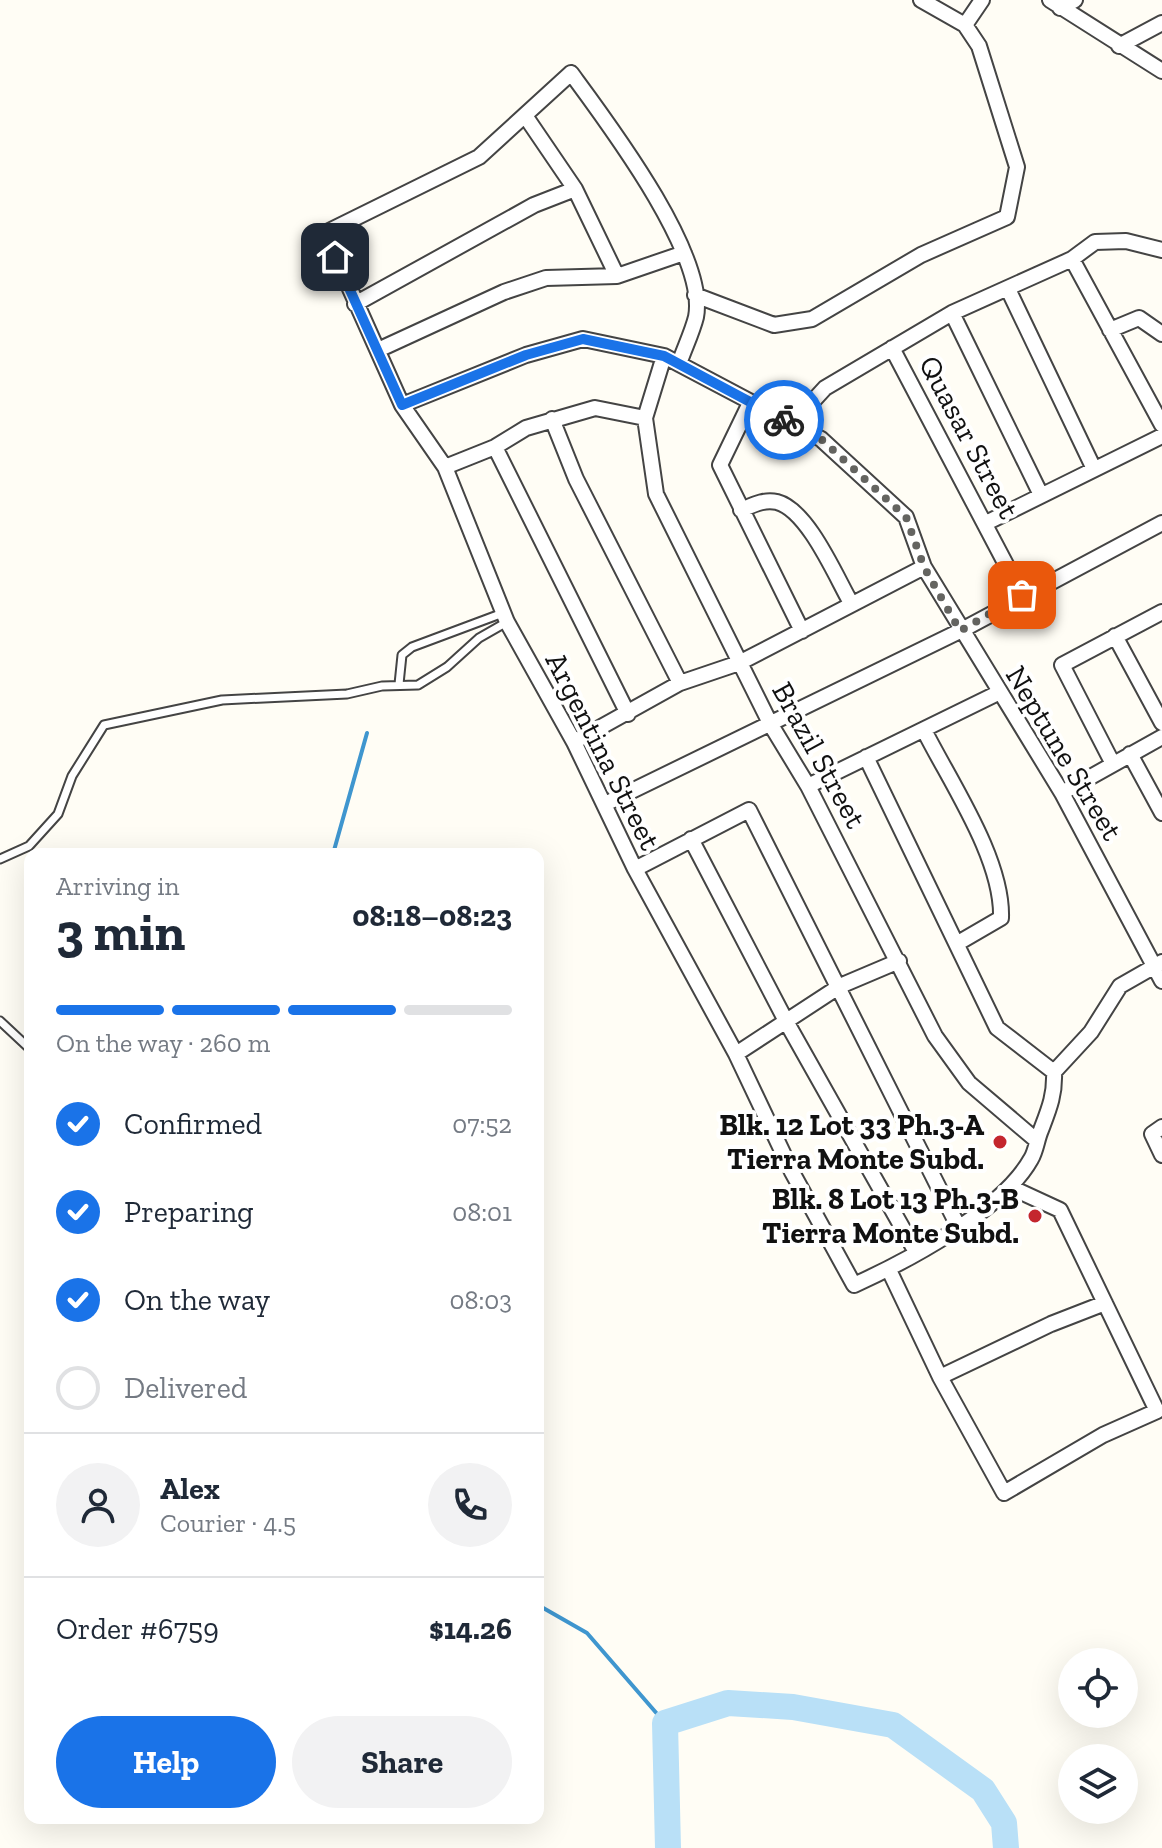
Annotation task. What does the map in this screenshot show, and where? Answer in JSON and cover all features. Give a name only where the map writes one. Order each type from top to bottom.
[{"type":"street","points":[[695,295],[774,325],[812,319],[921,255],[1007,217],[1017,167],[979,46],[965,25],[921,0]]},
{"type":"street","points":[[965,25],[982,0]]},
{"type":"street","points":[[1055,4],[1075,0]]},
{"type":"street","points":[[1055,4],[1162,71]]},
{"type":"street","points":[[1119,46],[1162,23]]},
{"type":"street","points":[[617,276],[575,189],[526,117],[571,73],[626,147],[684,253],[695,295],[696,316],[679,364]]},
{"type":"street","name":"Argentina Street","points":[[526,117],[479,157],[325,233],[402,405],[445,467],[505,618],[574,742],[635,869],[736,1054],[792,1172],[854,1285],[889,1270]]},
{"type":"street","points":[[355,304],[534,205],[575,189]]},
{"type":"street","points":[[792,424],[825,388],[952,313],[1072,259],[1095,242],[1126,241],[1162,250]]},
{"type":"street","points":[[378,350],[504,292],[546,278],[617,276],[684,253]]},
{"type":"street","points":[[1072,259],[1162,425]]},
{"type":"street","points":[[1008,289],[1094,469]]},
{"type":"street","points":[[952,313],[1041,495]]},
{"type":"street","points":[[1110,330],[1139,318],[1162,334]]},
{"type":"street","name":"Neptune Street","points":[[402,405],[526,355],[583,339],[664,356],[821,439],[906,517],[924,567],[960,631],[1062,793],[1158,964],[1162,981]]},
{"type":"street","name":"Quasar Street","points":[[892,348],[1022,595]]},
{"type":"street","name":"Brazil Street","points":[[664,356],[645,418],[656,494],[739,663],[771,725],[808,786],[935,1036],[969,1083],[1036,1140]]},
{"type":"street","points":[[750,403],[720,465],[802,631]]},
{"type":"street","points":[[445,467],[495,447],[526,428],[595,408],[645,418]]},
{"type":"street","points":[[552,419],[576,479],[680,683]]},
{"type":"street","points":[[986,523],[1162,436]]},
{"type":"street","points":[[495,447],[562,575],[628,714]]},
{"type":"street","points":[[741,510],[760,501],[779,502],[803,520],[851,603]]},
{"type":"street","points":[[605,804],[960,631],[1022,595],[1162,523]]},
{"type":"street","points":[[574,742],[680,683],[739,663],[924,567]]},
{"type":"street","points":[[1113,764],[1062,665],[1162,612]]},
{"type":"street","points":[[1115,636],[1162,723]]},
{"type":"street","points":[[808,786],[1000,692]]},
{"type":"street","points":[[924,730],[980,840],[1002,894],[1001,918],[958,943]]},
{"type":"street","points":[[1062,793],[1162,737]]},
{"type":"street","points":[[1130,754],[1162,812]]},
{"type":"street","points":[[866,757],[997,1028],[1054,1072]]},
{"type":"street","points":[[635,869],[749,810],[958,1226]]},
{"type":"street","points":[[691,839],[787,1023],[916,1252]]},
{"type":"street","points":[[736,1054],[840,986],[899,961]]},
{"type":"street","points":[[1010,1187],[1060,1210],[1157,1411],[1103,1435],[1004,1493],[940,1377],[889,1270],[989,1207],[1010,1187],[1032,1158],[1055,1094],[1054,1072],[1091,1032],[1120,986],[1158,964]]},
{"type":"street","points":[[1162,1127],[1152,1134],[1162,1155]]},
{"type":"street","points":[[940,1377],[1051,1324],[1105,1303]]},
{"type":"lane","points":[[399,684],[402,655],[412,647],[505,618]]},
{"type":"lane","points":[[25,848],[58,814],[72,776],[104,725],[222,700],[347,694],[399,684],[418,685],[447,667],[505,618]]},
{"type":"lane","points":[[0,859],[24,848]]},
{"type":"lane","points":[[0,1021],[24,1043]]},
{"type":"waterway","points":[[335,848],[367,733]]},
{"type":"waterway","points":[[544,1608],[587,1633],[665,1723]]},
{"type":"waterway","points":[[668,1848],[665,1723],[728,1703],[793,1707],[893,1725],[983,1790],[1004,1823],[1006,1848]]},
{"type":"way so far","points":[[784,420],[821,439],[906,517],[924,567],[960,631],[1022,595]]},
{"type":"place","name":"Blk. 12 Lot 33 Ph.3-A Tierra Monte Subd.","points":[[1000,1142]]},
{"type":"place","name":"Blk. 8 Lot 13 Ph.3-B Tierra Monte Subd.","points":[[1035,1216]]},
{"type":"route","points":[[335,257],[402,405],[526,355],[583,339],[664,356],[784,420]]}]
